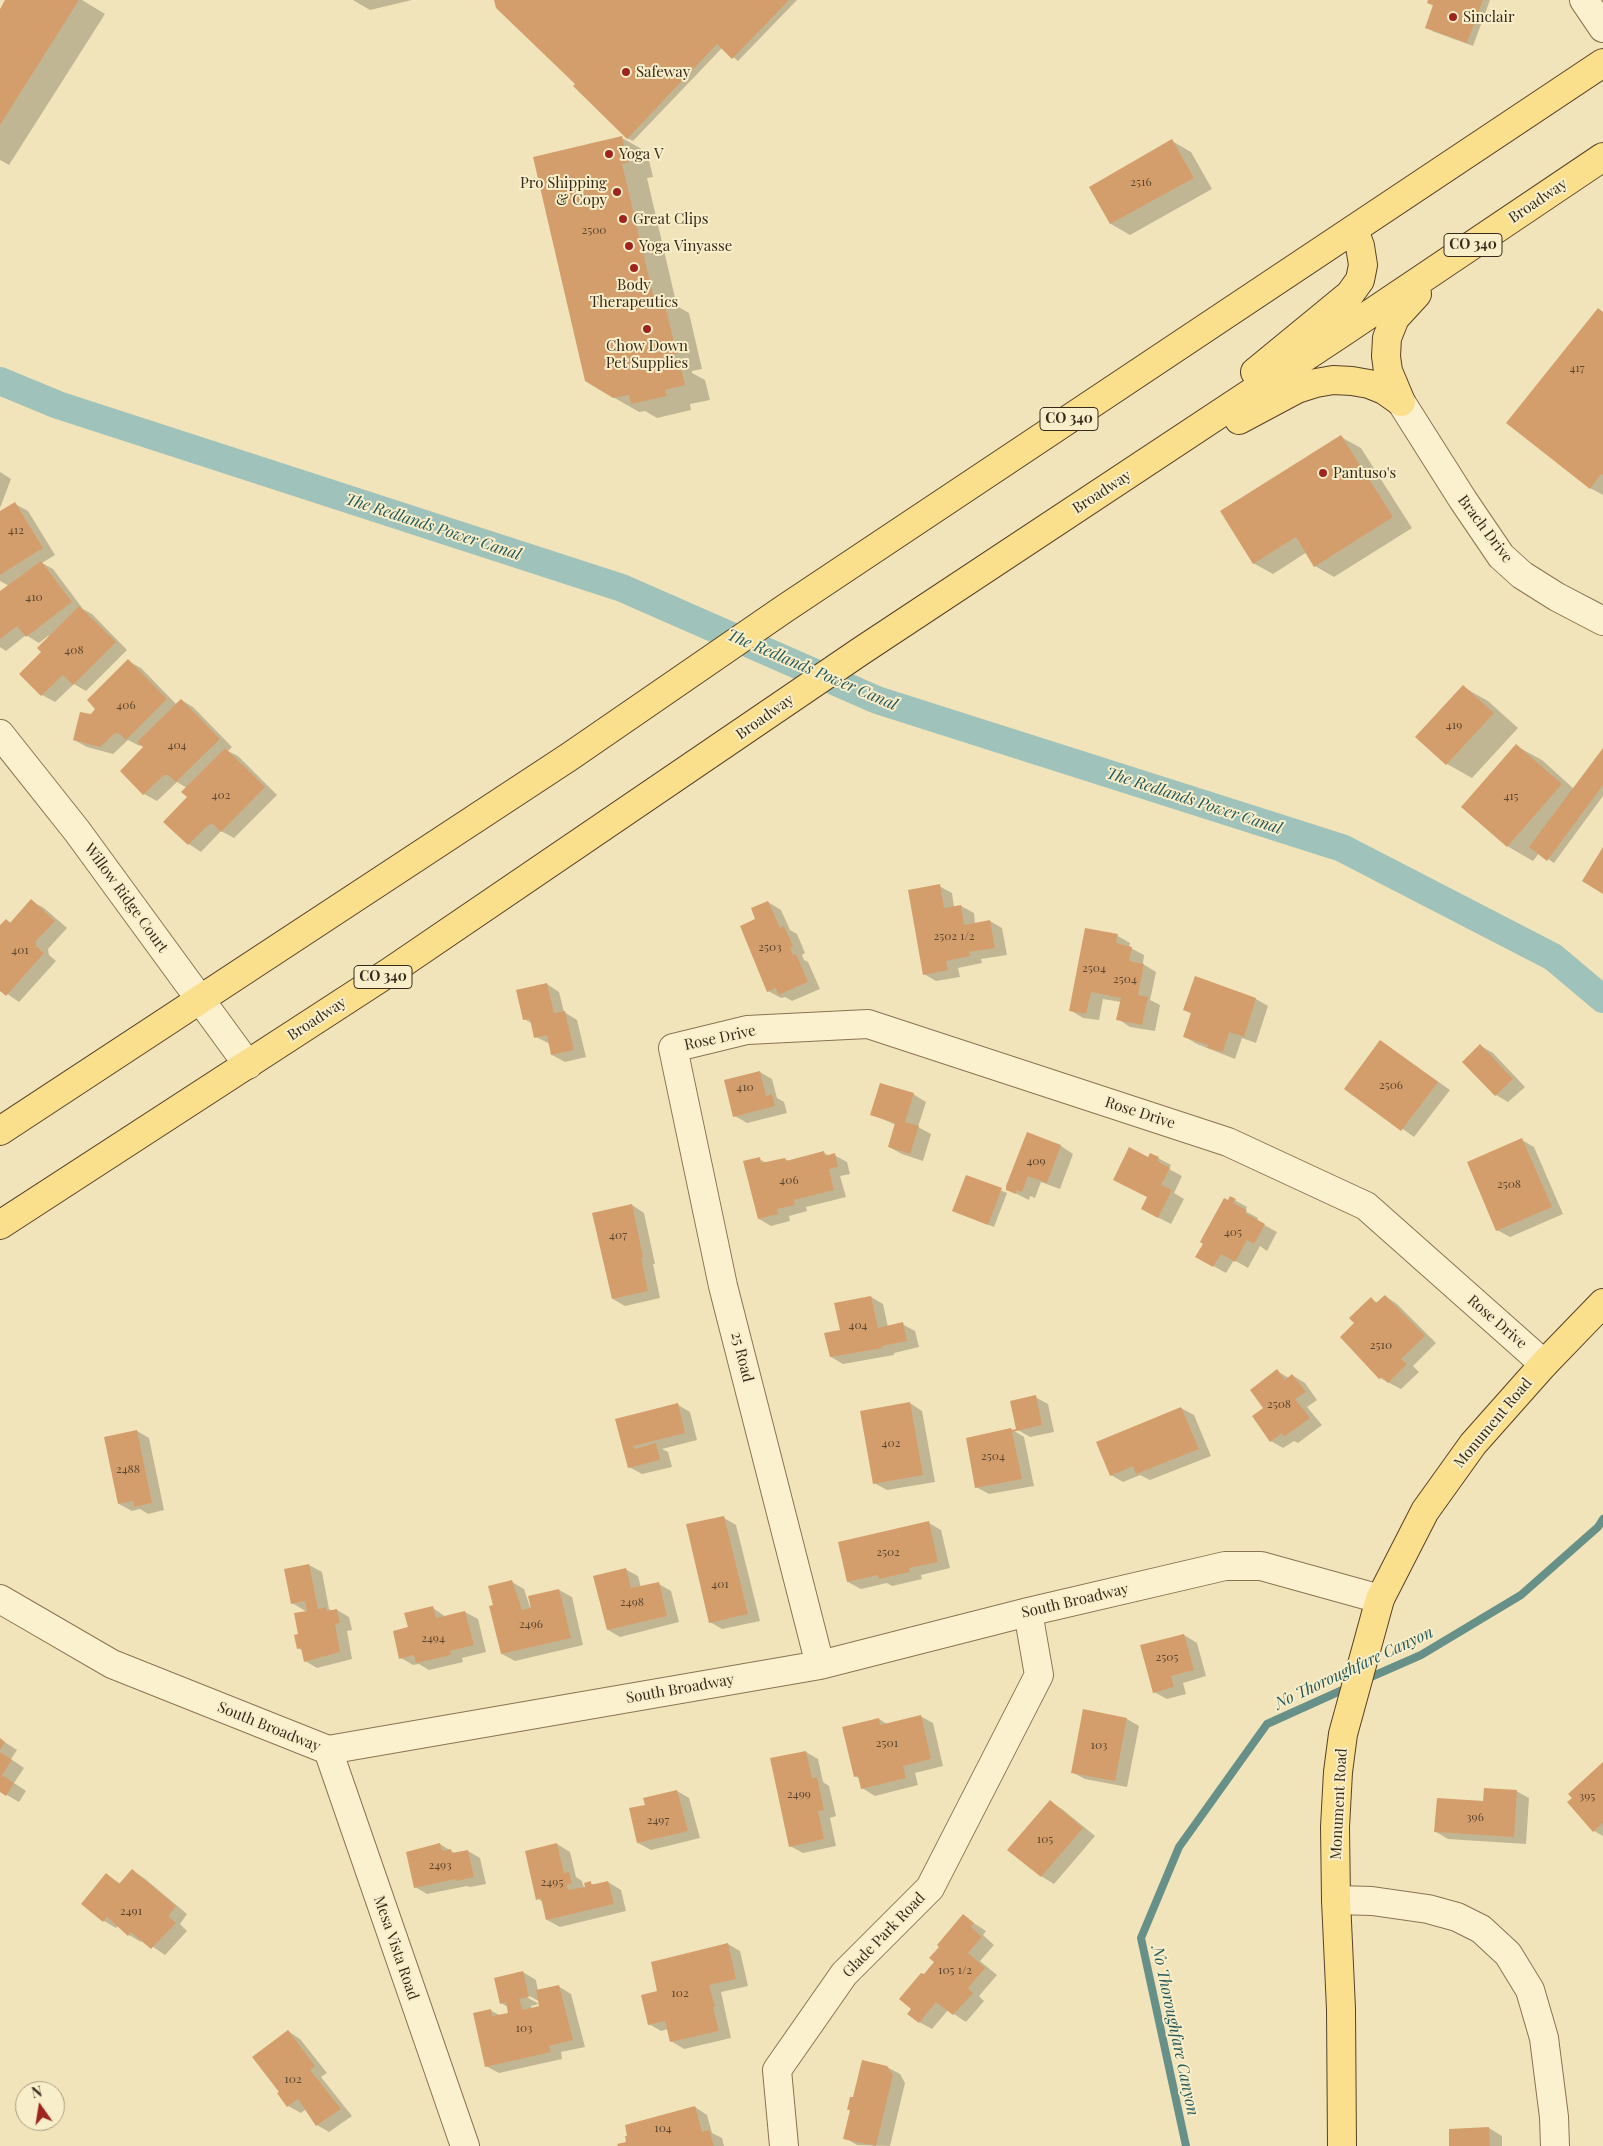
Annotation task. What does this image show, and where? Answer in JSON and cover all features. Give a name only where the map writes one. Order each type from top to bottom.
[{"type":"main road","name":"CO 340","points":[[0,1131],[570,757],[784,609],[1603,63]]},
{"type":"main road","name":"Broadway","points":[[0,1225],[391,972],[861,651],[1603,157]]},
{"type":"main road","points":[[1116,483],[1350,294],[1360,280],[1362,265],[1360,246],[1354,230]]},
{"type":"main road","points":[[1401,402],[1388,371],[1386,356],[1387,338],[1396,318],[1416,295],[1479,241]]},
{"type":"main road","points":[[1116,483],[1297,389],[1316,383],[1333,380],[1352,380],[1384,390],[1401,402]]},
{"type":"main road","points":[[0,1220],[30,1206]]},
{"type":"main road","name":"Monument Road","points":[[1342,2146],[1341,2009],[1335,1827],[1338,1772],[1343,1734],[1380,1598],[1426,1511],[1473,1444],[1544,1364],[1603,1304]]},
{"type":"street","points":[[1584,0],[1603,28]]},
{"type":"street","name":"Brach Drive","points":[[1401,402],[1462,500],[1501,556],[1522,575],[1556,597],[1603,621]]},
{"type":"street","name":"Willow Ridge Court","points":[[0,734],[77,831],[248,1065]]},
{"type":"street","name":"Rose Drive","points":[[673,1048],[747,1030],[868,1024],[1228,1142],[1366,1206],[1544,1364]]},
{"type":"street","name":"25 Road","points":[[673,1048],[723,1286],[820,1665]]},
{"type":"street","name":"South Broadway","points":[[0,1599],[112,1664],[328,1750],[820,1665],[1028,1612],[1225,1566],[1261,1566],[1380,1598]]},
{"type":"street","name":"Glade Park Road","points":[[784,2146],[777,2070],[844,1974],[930,1888],[1039,1675],[1028,1612]]},
{"type":"street","name":"Mesa Vista Road","points":[[328,1750],[465,2146]]},
{"type":"street","points":[[1336,1900],[1372,1902],[1428,1909],[1457,1917],[1481,1929],[1508,1954],[1530,1990],[1544,2038],[1554,2117],[1555,2146]]},
{"type":"building","points":[[5,0],[79,0],[0,125],[0,9]]},
{"type":"building","name":"Safeway","points":[[494,0],[789,0],[732,59],[717,44],[627,139],[573,86],[575,84],[496,8]]},
{"type":"building","name":"Sinclair","points":[[1428,0],[1483,0],[1467,43],[1425,28],[1433,5],[1427,3]]},
{"type":"building","points":[[622,136],[628,163],[622,164],[654,299],[663,297],[677,354],[667,356],[670,367],[680,364],[685,385],[665,390],[667,396],[631,404],[629,395],[613,398],[585,381],[533,157]]},
{"type":"building","points":[[1172,139],[1194,178],[1110,224],[1089,187]]},
{"type":"building","points":[[1598,308],[1603,312],[1603,475],[1601,474],[1590,489],[1506,423]]},
{"type":"building","name":"Pantuso's","points":[[1341,435],[1393,517],[1314,567],[1296,537],[1253,564],[1220,511]]},
{"type":"building","points":[[15,502],[43,548],[0,575],[0,511]]},
{"type":"building","points":[[41,561],[72,602],[26,637],[17,626],[0,639],[0,591]]},
{"type":"building","points":[[79,606],[116,642],[73,685],[63,675],[41,696],[19,674],[41,652],[37,648]]},
{"type":"building","points":[[128,659],[167,699],[126,740],[120,734],[115,733],[100,747],[73,740],[80,712],[91,714],[95,709],[87,700]]},
{"type":"building","points":[[1463,685],[1494,713],[1446,765],[1415,737]]},
{"type":"building","points":[[181,699],[220,739],[176,782],[168,775],[164,775],[143,795],[120,771],[143,747],[137,742]]},
{"type":"building","points":[[1516,744],[1562,784],[1507,847],[1461,807]]},
{"type":"building","points":[[225,748],[265,787],[221,832],[213,824],[208,825],[188,845],[163,822],[187,797],[181,792]]},
{"type":"building","points":[[1603,748],[1603,785],[1547,861],[1529,847]]},
{"type":"building","points":[[1603,847],[1603,894],[1582,881]]},
{"type":"building","points":[[940,884],[944,908],[961,905],[964,925],[990,920],[995,948],[969,952],[970,956],[946,961],[948,970],[923,975],[908,890]]},
{"type":"building","points":[[31,899],[55,921],[36,941],[36,946],[44,953],[6,996],[0,991],[0,925],[6,919],[10,923]]},
{"type":"building","points":[[768,901],[780,928],[784,926],[793,946],[790,948],[793,955],[796,954],[808,982],[778,995],[776,988],[767,992],[740,926],[755,919],[751,908]]},
{"type":"building","points":[[1085,928],[1118,934],[1116,943],[1132,947],[1129,961],[1144,964],[1138,995],[1148,997],[1142,1025],[1116,1020],[1121,998],[1091,992],[1086,1014],[1069,1011]]},
{"type":"building","points":[[1195,976],[1256,998],[1244,1037],[1229,1032],[1223,1052],[1207,1048],[1208,1045],[1183,1037],[1191,1013],[1183,1010]]},
{"type":"building","points":[[547,983],[554,1013],[565,1011],[574,1050],[551,1055],[547,1035],[534,1038],[530,1019],[523,1020],[516,990]]},
{"type":"building","points":[[1380,1040],[1438,1082],[1401,1131],[1344,1089]]},
{"type":"building","points":[[1480,1044],[1513,1079],[1495,1096],[1462,1062]]},
{"type":"building","points":[[760,1071],[766,1096],[772,1094],[775,1106],[733,1117],[724,1080]]},
{"type":"building","points":[[880,1083],[914,1093],[905,1122],[919,1126],[910,1154],[888,1147],[895,1123],[870,1115]]},
{"type":"building","points":[[1027,1132],[1061,1145],[1047,1183],[1028,1176],[1022,1192],[1017,1190],[1016,1194],[1006,1190],[1006,1186]]},
{"type":"building","points":[[1522,1138],[1552,1207],[1496,1231],[1467,1162]]},
{"type":"building","points":[[1129,1147],[1148,1157],[1150,1153],[1159,1157],[1157,1161],[1170,1168],[1161,1185],[1172,1190],[1158,1218],[1141,1209],[1147,1197],[1113,1180]]},
{"type":"building","points":[[824,1151],[825,1156],[835,1153],[838,1167],[829,1169],[834,1190],[794,1200],[795,1205],[777,1209],[778,1214],[758,1219],[743,1161],[760,1157],[761,1163],[785,1158],[786,1161]]},
{"type":"building","points":[[966,1175],[1002,1188],[988,1225],[952,1211]]},
{"type":"building","points":[[1230,1196],[1236,1199],[1233,1203],[1247,1210],[1245,1213],[1265,1224],[1254,1244],[1247,1240],[1235,1262],[1221,1254],[1213,1267],[1195,1257],[1203,1244],[1200,1242],[1224,1198],[1228,1200]]},
{"type":"building","points":[[632,1204],[648,1291],[612,1299],[592,1213]]},
{"type":"building","points":[[1385,1295],[1425,1336],[1401,1359],[1407,1364],[1388,1383],[1382,1377],[1379,1379],[1340,1337],[1354,1323],[1349,1318],[1371,1297],[1376,1303]]},
{"type":"building","points":[[871,1296],[878,1328],[903,1322],[907,1341],[882,1346],[882,1348],[830,1357],[824,1333],[840,1330],[834,1303]]},
{"type":"building","points":[[1277,1369],[1285,1380],[1292,1374],[1306,1392],[1295,1399],[1310,1418],[1284,1437],[1282,1433],[1270,1442],[1252,1416],[1263,1408],[1250,1390]]},
{"type":"building","points":[[1036,1395],[1042,1425],[1012,1432],[1022,1479],[975,1488],[966,1438],[1011,1428],[1012,1430],[1016,1429],[1010,1401]]},
{"type":"building","points":[[910,1402],[923,1475],[873,1484],[860,1411]]},
{"type":"building","points":[[678,1403],[685,1433],[633,1446],[634,1449],[656,1443],[660,1460],[628,1468],[615,1419]]},
{"type":"building","points":[[1181,1407],[1199,1449],[1136,1474],[1133,1466],[1110,1476],[1096,1442]]},
{"type":"building","points":[[137,1430],[152,1503],[134,1507],[133,1501],[118,1504],[104,1437]]},
{"type":"building","points":[[724,1516],[748,1614],[709,1623],[686,1524]]},
{"type":"building","points":[[929,1521],[938,1562],[909,1568],[910,1572],[879,1579],[878,1575],[847,1582],[838,1542]]},
{"type":"building","points":[[309,1564],[318,1609],[326,1607],[327,1611],[337,1609],[340,1623],[335,1624],[340,1652],[304,1662],[301,1648],[297,1649],[294,1635],[298,1634],[294,1613],[307,1611],[305,1601],[291,1604],[284,1569]]},
{"type":"building","points":[[626,1568],[631,1588],[659,1582],[667,1616],[607,1630],[593,1576]]},
{"type":"building","points":[[512,1580],[522,1610],[531,1608],[528,1596],[559,1589],[571,1638],[501,1654],[489,1606],[493,1605],[488,1586]]},
{"type":"building","points":[[433,1606],[436,1618],[465,1611],[474,1645],[450,1651],[451,1655],[416,1663],[414,1655],[399,1659],[393,1631],[408,1627],[404,1613]]},
{"type":"building","points":[[1184,1634],[1194,1670],[1171,1676],[1174,1687],[1153,1693],[1140,1645]]},
{"type":"building","points":[[1083,1709],[1127,1718],[1115,1781],[1071,1773]]},
{"type":"building","points":[[921,1715],[931,1759],[903,1766],[906,1778],[861,1789],[858,1776],[854,1777],[842,1727],[879,1718],[880,1725]]},
{"type":"building","points":[[0,1738],[5,1742],[0,1750]]},
{"type":"building","points":[[806,1751],[812,1778],[817,1777],[824,1810],[818,1811],[824,1839],[789,1847],[770,1758]]},
{"type":"building","points":[[0,1752],[12,1760],[2,1775],[14,1783],[6,1796],[0,1792]]},
{"type":"building","points":[[1603,1762],[1603,1823],[1593,1832],[1567,1802],[1572,1798],[1568,1794]]},
{"type":"building","points":[[1484,1788],[1517,1790],[1514,1837],[1434,1832],[1437,1798],[1483,1801]]},
{"type":"building","points":[[677,1790],[688,1831],[637,1843],[629,1808],[645,1805],[643,1798]]},
{"type":"building","points":[[1050,1800],[1083,1828],[1041,1877],[1007,1850]]},
{"type":"building","points":[[440,1843],[442,1851],[451,1849],[452,1853],[468,1850],[474,1877],[414,1888],[406,1852]]},
{"type":"building","points":[[557,1843],[564,1873],[569,1872],[572,1883],[567,1885],[568,1890],[585,1887],[584,1883],[591,1881],[591,1885],[608,1881],[614,1904],[546,1920],[541,1898],[536,1900],[525,1851]]},
{"type":"building","points":[[132,1869],[176,1906],[168,1916],[176,1923],[151,1949],[131,1932],[128,1936],[107,1917],[103,1922],[81,1904],[106,1873],[119,1884]]},
{"type":"building","points":[[963,1914],[974,1923],[971,1927],[982,1937],[968,1953],[985,1968],[968,1988],[973,1993],[953,2015],[936,2002],[919,2023],[907,2014],[911,2009],[899,1999],[921,1973],[924,1974],[934,1962],[929,1958],[939,1947],[937,1945]]},
{"type":"building","points":[[728,1943],[736,1979],[709,1985],[719,2031],[670,2042],[665,2021],[648,2025],[641,1995],[657,1991],[651,1962]]},
{"type":"building","points":[[523,1971],[529,1997],[519,1999],[523,2010],[539,2006],[536,1990],[559,1985],[573,2040],[549,2046],[551,2052],[485,2067],[473,2013],[491,2009],[492,2016],[508,2013],[506,2002],[500,2004],[494,1978]]},
{"type":"building","points":[[288,2030],[315,2066],[310,2070],[341,2109],[316,2126],[298,2099],[287,2107],[277,2093],[279,2092],[252,2057]]},
{"type":"building","points":[[862,2060],[887,2066],[893,2075],[876,2146],[843,2139],[850,2110],[847,2110],[850,2097],[853,2097]]},
{"type":"building","points":[[695,2106],[702,2132],[709,2130],[714,2146],[618,2146],[617,2144],[626,2142],[625,2125]]},
{"type":"building","points":[[1489,2127],[1490,2146],[1449,2146],[1449,2129]]},
{"type":"waterway","name":"The Redlands Power Canal","points":[[0,381],[58,405],[622,588],[877,700],[1342,848],[1553,957],[1603,999]]},
{"type":"waterway","name":"No Thoroughfare Canyon","points":[[1364,1680],[1421,1655],[1521,1595],[1598,1527],[1603,1519]]},
{"type":"waterway","name":"No Thoroughfare Canyon","points":[[1186,2146],[1141,1938],[1179,1847],[1267,1724],[1349,1687]]},
{"type":"place","name":"Sinclair","points":[[1453,17]]},
{"type":"place","name":"Safeway","points":[[626,72]]},
{"type":"place","name":"Yoga V","points":[[609,154]]},
{"type":"place","name":"Pro Shipping & Copy","points":[[617,192]]},
{"type":"place","name":"Great Clips","points":[[623,219]]},
{"type":"place","name":"Yoga Vinyasse","points":[[629,246]]},
{"type":"place","name":"Body Therapeutics","points":[[634,268]]},
{"type":"place","name":"Chow Down Pet Supplies","points":[[647,329]]},
{"type":"place","name":"Pantuso's","points":[[1323,473]]}]
